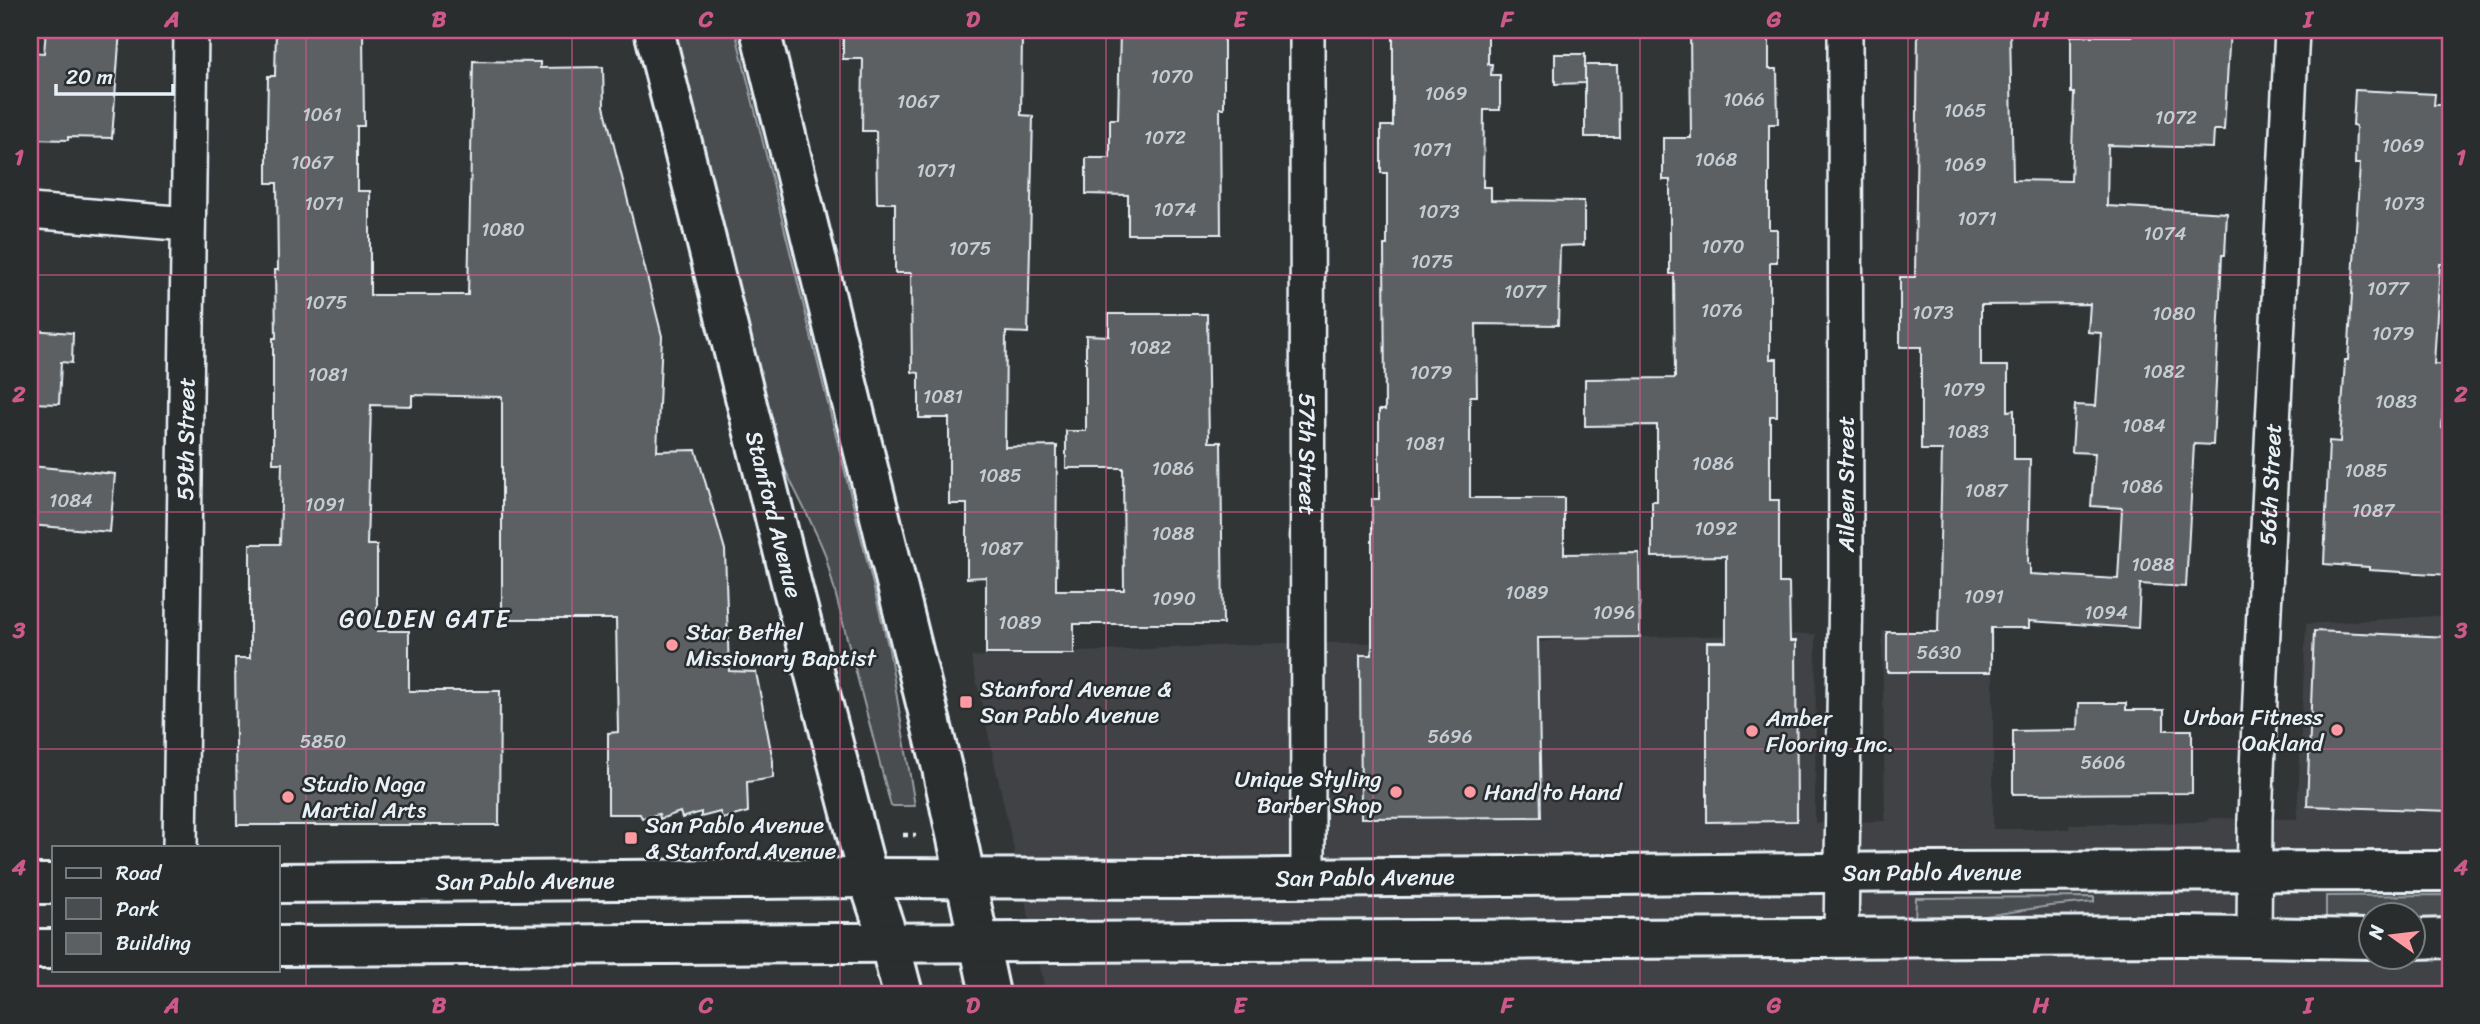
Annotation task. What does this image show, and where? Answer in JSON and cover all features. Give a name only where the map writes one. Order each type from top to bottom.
[{"type":"main road","name":"Stanford Avenue","points":[[654,30],[785,559],[868,878],[903,994]]},
{"type":"main road","points":[[760,30],[939,757],[990,994]]},
{"type":"main road","name":"San Pablo Avenue","points":[[280,883],[2450,871]]},
{"type":"main road","points":[[30,884],[52,884]]},
{"type":"main road","points":[[280,946],[1841,938],[2358,939]]},
{"type":"main road","points":[[2428,939],[2450,938]]},
{"type":"main road","points":[[30,949],[52,949]]},
{"type":"street","name":"59th Street","points":[[180,846],[191,30]]},
{"type":"street","name":"57th Street","points":[[1307,30],[1307,878]]},
{"type":"street","name":"Aileen Street","points":[[1841,938],[1846,574],[1846,30]]},
{"type":"street","name":"56th Street","points":[[2254,937],[2261,674],[2292,30]]},
{"type":"street","points":[[30,211],[188,224]]},
{"type":"path","points":[[903,835],[920,835]]},
{"type":"shaded area","points":[[2450,615],[2450,994],[1046,994],[971,657],[1282,643],[1538,642],[1578,638],[1816,634],[1815,823],[1885,821],[1882,631],[1993,631],[1993,829],[2069,829],[2070,824],[2206,822],[2210,818],[2297,819],[2306,624]]},
{"type":"green space","points":[[670,30],[735,30],[889,649],[915,806],[891,806],[825,554],[771,438]]},
{"type":"green space","points":[[2444,895],[2444,919],[2428,919],[2428,902],[2358,902],[2358,919],[2326,920],[2326,896]]},
{"type":"green space","points":[[2094,897],[2094,902],[1959,920],[1915,921],[1916,898]]},
{"type":"building","points":[[46,30],[120,30],[112,138],[30,139],[30,52],[44,53]]},
{"type":"building","points":[[276,30],[363,30],[364,126],[357,126],[357,191],[370,191],[370,295],[468,295],[473,61],[540,62],[540,68],[603,67],[604,106],[662,336],[657,451],[696,450],[725,550],[729,671],[756,672],[773,761],[773,778],[747,782],[748,812],[722,819],[720,812],[701,817],[701,812],[682,818],[680,812],[660,819],[659,814],[642,818],[640,814],[608,814],[608,733],[618,732],[616,619],[502,619],[502,397],[412,395],[412,406],[371,405],[367,545],[377,545],[377,631],[409,631],[409,691],[500,691],[499,825],[237,825],[235,658],[250,658],[250,544],[280,544],[282,463],[273,463],[273,338],[276,338],[275,270],[278,270],[277,183],[267,183],[268,76],[275,76]]},
{"type":"building","points":[[843,30],[940,30],[940,36],[1022,37],[1021,115],[1033,116],[1028,333],[1006,332],[1005,447],[1057,446],[1056,590],[1124,590],[1123,468],[1066,468],[1066,431],[1086,431],[1086,335],[1109,336],[1109,314],[1207,314],[1209,442],[1221,442],[1223,624],[1074,624],[1074,654],[986,654],[986,577],[967,578],[967,504],[949,504],[949,418],[919,418],[919,373],[912,372],[911,273],[895,273],[895,203],[877,203],[876,131],[862,131],[863,59],[843,59]]},
{"type":"building","points":[[1120,30],[1224,30],[1224,108],[1220,108],[1221,234],[1128,234],[1128,195],[1086,194],[1086,158],[1110,158],[1110,119],[1118,119]]},
{"type":"building","points":[[1393,30],[1488,30],[1488,64],[1492,64],[1491,75],[1500,75],[1500,110],[1484,110],[1483,187],[1491,187],[1491,200],[1584,201],[1584,245],[1560,246],[1558,325],[1476,324],[1477,396],[1470,396],[1470,498],[1564,498],[1564,554],[1639,553],[1640,637],[1538,638],[1541,817],[1361,818],[1360,655],[1372,655],[1372,499],[1379,499],[1379,410],[1385,410],[1384,245],[1387,245],[1387,173],[1381,173],[1381,126],[1393,126]]},
{"type":"building","points":[[1690,30],[1769,30],[1769,69],[1777,69],[1778,124],[1769,124],[1769,229],[1777,229],[1777,262],[1770,262],[1770,359],[1777,359],[1777,416],[1770,416],[1770,500],[1779,500],[1779,583],[1789,583],[1790,641],[1796,641],[1797,821],[1707,822],[1707,642],[1726,642],[1726,556],[1652,557],[1652,501],[1657,501],[1657,425],[1585,426],[1585,379],[1675,378],[1674,274],[1670,274],[1670,180],[1663,180],[1663,138],[1691,138]]},
{"type":"building","points":[[1918,30],[2010,30],[2013,180],[2071,181],[2074,93],[2071,93],[2071,36],[2133,36],[2134,30],[2230,30],[2224,130],[2214,130],[2213,148],[2108,145],[2107,206],[2227,213],[2225,255],[2222,255],[2213,445],[2194,444],[2186,587],[2140,584],[2138,628],[2029,621],[2029,628],[1991,628],[1991,672],[1887,672],[1887,632],[1938,632],[1942,450],[1921,450],[1921,347],[1900,347],[1900,277],[1915,277]],"holes":[[[2090,304],[2088,332],[2101,333],[2096,406],[2075,405],[2072,452],[2095,453],[2091,506],[2122,508],[2118,579],[2030,574],[2030,459],[2014,459],[2014,410],[2008,411],[2008,366],[1981,366],[1981,305]]]},
{"type":"building","points":[[1555,54],[1585,54],[1585,83],[1555,84]]},
{"type":"building","points":[[1585,65],[1618,65],[1619,137],[1585,137]]},
{"type":"building","points":[[2355,90],[2435,94],[2434,105],[2448,105],[2450,264],[2440,264],[2434,364],[2445,365],[2442,428],[2450,428],[2450,575],[2324,564],[2329,441],[2340,442],[2345,360],[2348,360],[2360,164],[2355,164]]},
{"type":"building","points":[[30,330],[73,333],[72,363],[61,362],[59,404],[30,403]]},
{"type":"building","points":[[30,466],[115,474],[110,532],[30,525]]},
{"type":"building","points":[[2314,631],[2450,637],[2450,811],[2307,806]]},
{"type":"building","points":[[2079,703],[2126,703],[2126,710],[2164,710],[2164,730],[2192,730],[2192,793],[2013,794],[2013,731],[2078,730]]},
{"type":"place","name":"Star Bethel Missionary Baptist","points":[[672,645]]},
{"type":"place","name":"Stanford Avenue & San Pablo Avenue","points":[[966,702]]},
{"type":"place","name":"Urban Fitness Oakland","points":[[2337,730]]},
{"type":"place","name":"Amber Flooring Inc.","points":[[1752,731]]},
{"type":"place","name":"Unique Styling Barber Shop","points":[[1396,792]]},
{"type":"place","name":"Hand to Hand","points":[[1470,792]]},
{"type":"place","name":"Studio Naga Martial Arts","points":[[288,797]]},
{"type":"place","name":"San Pablo Avenue & Stanford Avenue","points":[[631,838]]},
{"type":"district","name":"GOLDEN GATE","points":[[425,619]]}]
